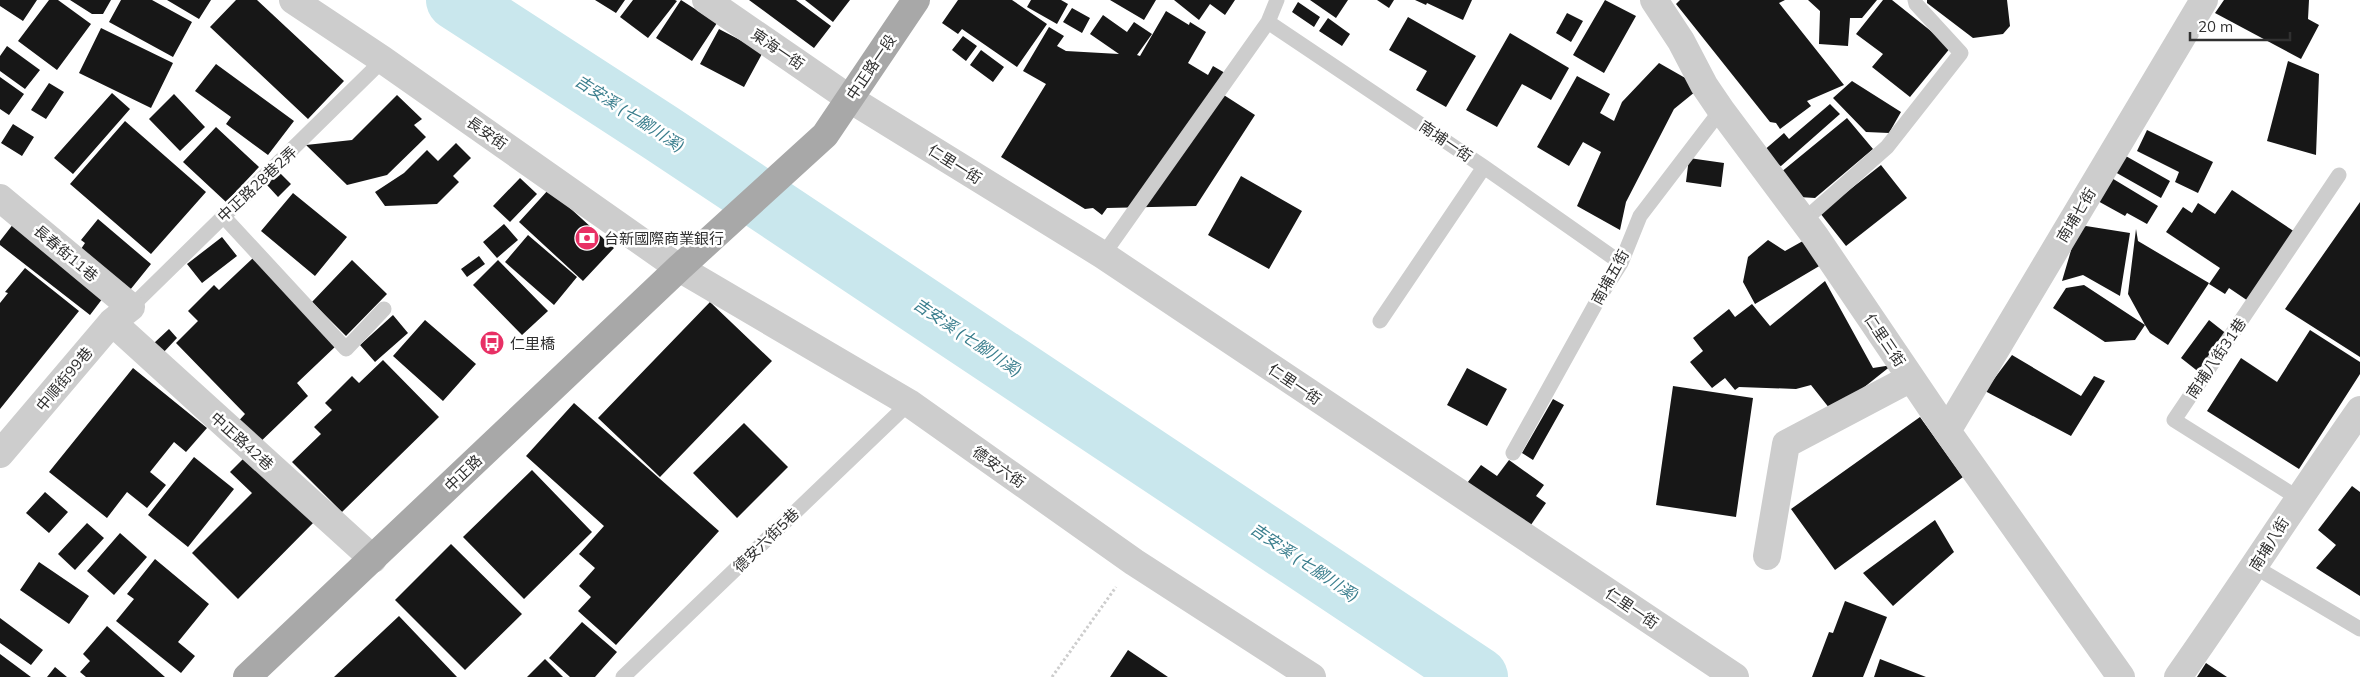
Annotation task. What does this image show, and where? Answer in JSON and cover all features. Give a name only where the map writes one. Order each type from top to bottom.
[{"type":"main road","name":"中正路一段","points":[[678,268],[825,135],[916,0]]},
{"type":"main road","name":"中正路","points":[[247,677],[678,268]]},
{"type":"street","name":"長安街","points":[[293,0],[383,60],[678,268]]},
{"type":"street","name":"東海一街","points":[[706,0],[850,99]]},
{"type":"street","name":"仁里三街","points":[[1654,0],[1681,41],[1704,85],[1721,110],[1803,221],[1947,431],[2121,677]]},
{"type":"street","name":"南埔七街","points":[[1947,431],[2204,0]]},
{"type":"street","name":"仁里一街","points":[[850,99],[1103,255],[1735,677]]},
{"type":"street","name":"長春街11巷","points":[[0,198],[122,315]]},
{"type":"street","name":"德安六街","points":[[678,268],[908,404],[1134,562],[1312,677]]},
{"type":"street","name":"中順街99巷","points":[[0,454],[122,315]]},
{"type":"street","name":"中正路42巷","points":[[122,315],[372,559]]},
{"type":"street","points":[[1767,556],[1786,444],[1911,378]]},
{"type":"street","name":"南埔八街","points":[[2178,677],[2255,567],[2298,498],[2360,410]]},
{"type":"lane","points":[[1103,255],[1268,22],[1277,0]]},
{"type":"lane","points":[[1803,221],[1887,147],[1960,53],[1916,4],[1916,0]]},
{"type":"lane","name":"南埔一街","points":[[1268,22],[1484,167],[1621,262]]},
{"type":"lane","name":"中正路28巷2弄","points":[[122,315],[383,60]]},
{"type":"lane","name":"南埔五街","points":[[1513,453],[1600,296],[1621,262],[1640,216],[1721,110]]},
{"type":"lane","points":[[1380,321],[1484,167]]},
{"type":"lane","name":"南埔八街31巷","points":[[2298,498],[2174,420],[2339,175]]},
{"type":"lane","points":[[223,216],[346,349],[384,309]]},
{"type":"lane","name":"德安六街5巷","points":[[623,677],[908,404]]},
{"type":"lane","points":[[2255,567],[2360,629]]},
{"type":"path","points":[[1052,677],[1134,562]]},
{"type":"building","points":[[0,0],[37,0],[23,21],[0,6]]},
{"type":"building","points":[[49,0],[58,0],[91,24],[57,70],[18,41]]},
{"type":"building","points":[[70,0],[111,0],[103,14],[92,14]]},
{"type":"building","points":[[121,0],[152,0],[192,22],[173,57],[109,22]]},
{"type":"building","points":[[167,0],[211,0],[199,19]]},
{"type":"building","points":[[236,0],[257,0],[344,81],[308,119],[210,27]]},
{"type":"building","points":[[595,0],[625,0],[616,13]]},
{"type":"building","points":[[633,0],[677,1],[648,38],[620,17]]},
{"type":"building","points":[[681,0],[717,23],[692,61],[656,38]]},
{"type":"building","points":[[749,0],[796,0],[831,26],[814,48]]},
{"type":"building","points":[[805,0],[850,0],[833,22]]},
{"type":"building","points":[[958,0],[1012,0],[1047,24],[1017,67],[962,29],[958,34],[942,23]]},
{"type":"building","points":[[1031,0],[1061,0],[1068,4],[1057,24],[1027,7]]},
{"type":"building","points":[[1110,0],[1156,0],[1144,20]]},
{"type":"building","points":[[1174,0],[1235,0],[1225,15],[1210,4],[1199,20]]},
{"type":"building","points":[[1310,0],[1348,0],[1336,18]]},
{"type":"building","points":[[1377,0],[1394,0],[1389,8]]},
{"type":"building","points":[[1415,0],[1472,0],[1463,20],[1427,3],[1426,5]]},
{"type":"building","points":[[1605,0],[1636,16],[1604,73],[1573,55]]},
{"type":"building","points":[[1680,0],[1785,0],[1779,3],[1844,85],[1807,101],[1811,106],[1780,129],[1776,123],[1770,122],[1676,4]]},
{"type":"building","points":[[1808,0],[1877,0],[1862,18],[1850,18],[1848,46],[1819,44],[1820,11]]},
{"type":"building","points":[[1883,0],[1892,0],[1951,47],[1910,97],[1872,67],[1883,54],[1856,34]]},
{"type":"building","points":[[1927,0],[2007,0],[2010,26],[2003,34],[1973,38],[1927,3]]},
{"type":"building","points":[[2224,0],[2309,0],[2308,19],[2319,25],[2301,59],[2215,13]]},
{"type":"building","points":[[1298,2],[1320,17],[1314,27],[1292,12]]},
{"type":"building","points":[[1072,8],[1090,18],[1082,33],[1063,22]]},
{"type":"building","points":[[1166,11],[1189,25],[1190,22],[1206,32],[1188,63],[1208,75],[1213,66],[1225,73],[1216,90],[1255,115],[1196,206],[1107,208],[1102,215],[1093,208],[1085,209],[1001,157],[1046,84],[1023,71],[1049,27],[1064,36],[1057,46],[1066,51],[1119,54],[1090,34],[1103,15],[1127,32],[1134,22],[1152,34],[1137,55],[1140,56]]},
{"type":"building","points":[[1567,13],[1583,21],[1571,42],[1556,33]]},
{"type":"building","points":[[1408,17],[1476,56],[1446,107],[1416,90],[1427,71],[1389,50]]},
{"type":"building","points":[[1328,18],[1350,34],[1342,46],[1319,31]]},
{"type":"building","points":[[101,28],[173,63],[151,108],[79,73]]},
{"type":"building","points":[[719,29],[763,52],[744,87],[700,64]]},
{"type":"building","points":[[1510,33],[1569,68],[1551,100],[1522,84],[1497,127],[1466,110]]},
{"type":"building","points":[[963,36],[977,46],[966,61],[952,50]]},
{"type":"building","points":[[7,46],[40,70],[25,89],[0,71],[0,56]]},
{"type":"building","points":[[981,50],[1004,67],[993,82],[970,65]]},
{"type":"building","points":[[2288,61],[2319,74],[2316,155],[2267,141]]},
{"type":"building","points":[[1659,63],[1701,87],[1674,109],[1626,202],[1620,230],[1577,206],[1601,152],[1583,142],[1569,166],[1537,147],[1577,76],[1610,94],[1600,113],[1614,121],[1622,102]]},
{"type":"building","points":[[216,64],[294,121],[268,155],[226,124],[231,117],[195,91]]},
{"type":"building","points":[[0,77],[24,94],[9,115],[0,109]]},
{"type":"building","points":[[1852,81],[1901,112],[1889,133],[1866,132],[1833,98]]},
{"type":"building","points":[[49,83],[64,92],[46,119],[31,110]]},
{"type":"building","points":[[112,93],[130,109],[73,174],[54,158]]},
{"type":"building","points":[[174,94],[205,127],[180,151],[149,119]]},
{"type":"building","points":[[397,95],[422,119],[414,125],[426,137],[387,175],[347,185],[306,145],[352,140]]},
{"type":"building","points":[[1830,104],[1840,114],[1781,166],[1773,164],[1762,152],[1784,133],[1789,139]]},
{"type":"building","points":[[1847,118],[1873,149],[1815,198],[1799,197],[1780,173]]},
{"type":"building","points":[[125,121],[206,192],[151,254],[70,184]]},
{"type":"building","points":[[13,124],[34,137],[22,156],[1,143]]},
{"type":"building","points":[[216,127],[259,167],[226,202],[183,162]]},
{"type":"building","points":[[2147,130],[2213,162],[2198,193],[2175,182],[2179,172],[2137,151]]},
{"type":"building","points":[[456,143],[471,158],[453,176],[459,182],[437,204],[385,206],[375,192],[404,173],[427,150],[438,161]]},
{"type":"building","points":[[2124,155],[2170,181],[2161,198],[2115,172]]},
{"type":"building","points":[[1689,158],[1724,163],[1721,187],[1686,182]]},
{"type":"building","points":[[1881,165],[1907,198],[1846,246],[1820,213]]},
{"type":"building","points":[[279,172],[291,184],[278,197],[267,185]]},
{"type":"building","points":[[1241,176],[1302,211],[1269,269],[1208,235]]},
{"type":"building","points":[[2110,177],[2158,206],[2147,224],[2127,213],[2125,216],[2096,200]]},
{"type":"building","points":[[520,178],[537,194],[510,222],[493,206]]},
{"type":"building","points":[[549,189],[614,248],[583,281],[519,222]]},
{"type":"building","points":[[2232,190],[2304,238],[2257,307],[2229,288],[2225,294],[2209,284],[2220,268],[2166,232],[2183,207],[2192,213],[2198,203],[2215,214]]},
{"type":"building","points":[[293,193],[347,237],[315,276],[261,231]]},
{"type":"building","points":[[2360,202],[2360,357],[2285,309]]},
{"type":"building","points":[[98,219],[151,264],[130,290],[81,249],[85,243],[81,240]]},
{"type":"building","points":[[14,223],[106,294],[90,315],[0,245],[0,241]]},
{"type":"building","points":[[504,224],[518,240],[497,258],[483,242]]},
{"type":"building","points":[[2086,226],[2130,233],[2120,296],[2083,275],[2062,281],[2077,230]]},
{"type":"building","points":[[2136,229],[2138,241],[2209,283],[2168,345],[2150,333],[2128,294]]},
{"type":"building","points":[[528,235],[577,277],[554,305],[505,262]]},
{"type":"building","points":[[222,237],[237,256],[202,283],[187,264]]},
{"type":"building","points":[[1810,237],[1821,265],[1755,304],[1743,282],[1748,257],[1768,240],[1785,251]]},
{"type":"building","points":[[479,256],[485,264],[467,277],[461,269]]},
{"type":"building","points":[[253,258],[337,345],[297,383],[308,396],[255,447],[234,426],[245,414],[176,343],[198,321],[188,311],[214,285],[219,290]]},
{"type":"building","points":[[352,260],[387,294],[346,336],[312,302]]},
{"type":"building","points":[[498,260],[548,311],[522,335],[473,285]]},
{"type":"building","points":[[25,268],[79,311],[0,409],[0,303],[8,293],[5,292]]},
{"type":"building","points":[[1825,281],[1873,368],[1892,365],[1838,408],[1830,409],[1811,385],[1796,389],[1739,387],[1735,390],[1725,378],[1712,388],[1690,362],[1703,351],[1693,338],[1729,309],[1735,317],[1752,304],[1770,326]]},
{"type":"building","points":[[2084,285],[2145,325],[2135,340],[2105,342],[2053,308],[2066,288]]},
{"type":"building","points":[[710,302],[772,361],[660,477],[598,418]]},
{"type":"building","points":[[393,315],[408,333],[375,362],[360,345]]},
{"type":"building","points":[[425,320],[476,364],[443,401],[393,356]]},
{"type":"building","points":[[2209,320],[2228,335],[2200,373],[2181,358]]},
{"type":"building","points":[[169,329],[177,338],[162,354],[153,344]]},
{"type":"building","points":[[2310,330],[2360,362],[2360,374],[2299,469],[2207,411],[2241,358],[2277,382]]},
{"type":"building","points":[[2012,355],[2081,396],[2094,376],[2105,381],[2071,436],[1985,391]]},
{"type":"building","points":[[383,360],[439,417],[342,512],[292,462],[321,434],[314,427],[332,410],[325,403],[352,376],[359,383]]},
{"type":"building","points":[[133,368],[207,428],[186,452],[174,442],[150,472],[166,485],[147,508],[127,492],[107,518],[49,472]]},
{"type":"building","points":[[1467,368],[1507,389],[1487,426],[1447,405]]},
{"type":"building","points":[[1673,386],[1753,398],[1736,517],[1656,505]]},
{"type":"building","points":[[1553,399],[1564,405],[1533,460],[1522,453]]},
{"type":"building","points":[[574,403],[719,531],[616,645],[578,611],[591,597],[579,586],[595,568],[579,554],[604,526],[526,456]]},
{"type":"building","points":[[1920,417],[1963,477],[1835,570],[1791,509]]},
{"type":"building","points":[[744,423],[788,467],[737,518],[693,473]]},
{"type":"building","points":[[249,453],[317,519],[238,599],[192,553],[252,493],[230,472]]},
{"type":"building","points":[[194,457],[234,489],[188,547],[148,515]]},
{"type":"building","points":[[1509,460],[1544,485],[1536,496],[1546,503],[1524,535],[1461,491],[1481,465],[1497,476]]},
{"type":"building","points":[[532,470],[592,532],[524,599],[463,537]]},
{"type":"building","points":[[2352,486],[2360,492],[2360,596],[2316,568],[2336,545],[2318,530]]},
{"type":"building","points":[[45,492],[68,512],[49,533],[26,513]]},
{"type":"building","points":[[1935,520],[1954,552],[1893,606],[1863,573]]},
{"type":"building","points":[[87,523],[104,538],[75,570],[58,554]]},
{"type":"building","points":[[120,533],[147,557],[114,595],[87,571]]},
{"type":"building","points":[[451,544],[522,614],[465,670],[395,600]]},
{"type":"building","points":[[155,559],[209,604],[178,642],[195,656],[181,673],[116,621],[134,599],[127,594]]},
{"type":"building","points":[[39,562],[89,596],[69,624],[20,590]]},
{"type":"building","points":[[1845,601],[1887,617],[1863,677],[1812,677],[1829,632],[1833,633]]},
{"type":"building","points":[[399,616],[457,677],[334,677]]},
{"type":"building","points":[[0,618],[43,650],[31,665],[0,643]]},
{"type":"building","points":[[582,622],[617,652],[595,677],[570,677],[549,658]]},
{"type":"building","points":[[107,626],[165,677],[86,677],[80,672],[90,661],[83,654]]},
{"type":"building","points":[[1128,650],[1168,677],[1110,677]]},
{"type":"building","points":[[0,654],[31,677],[0,677]]},
{"type":"building","points":[[545,659],[563,677],[527,677]]},
{"type":"building","points":[[1880,659],[1926,677],[1874,677]]},
{"type":"building","points":[[2206,663],[2227,677],[2197,677]]},
{"type":"building","points":[[55,667],[67,677],[47,677]]},
{"type":"waterway","name":"吉安溪 (七腳川溪)","points":[[456,0],[661,133],[1478,677]]},
{"type":"place","name":"台新國際商業銀行","points":[[587,238]]},
{"type":"place","name":"仁里橋","points":[[492,343]]}]
